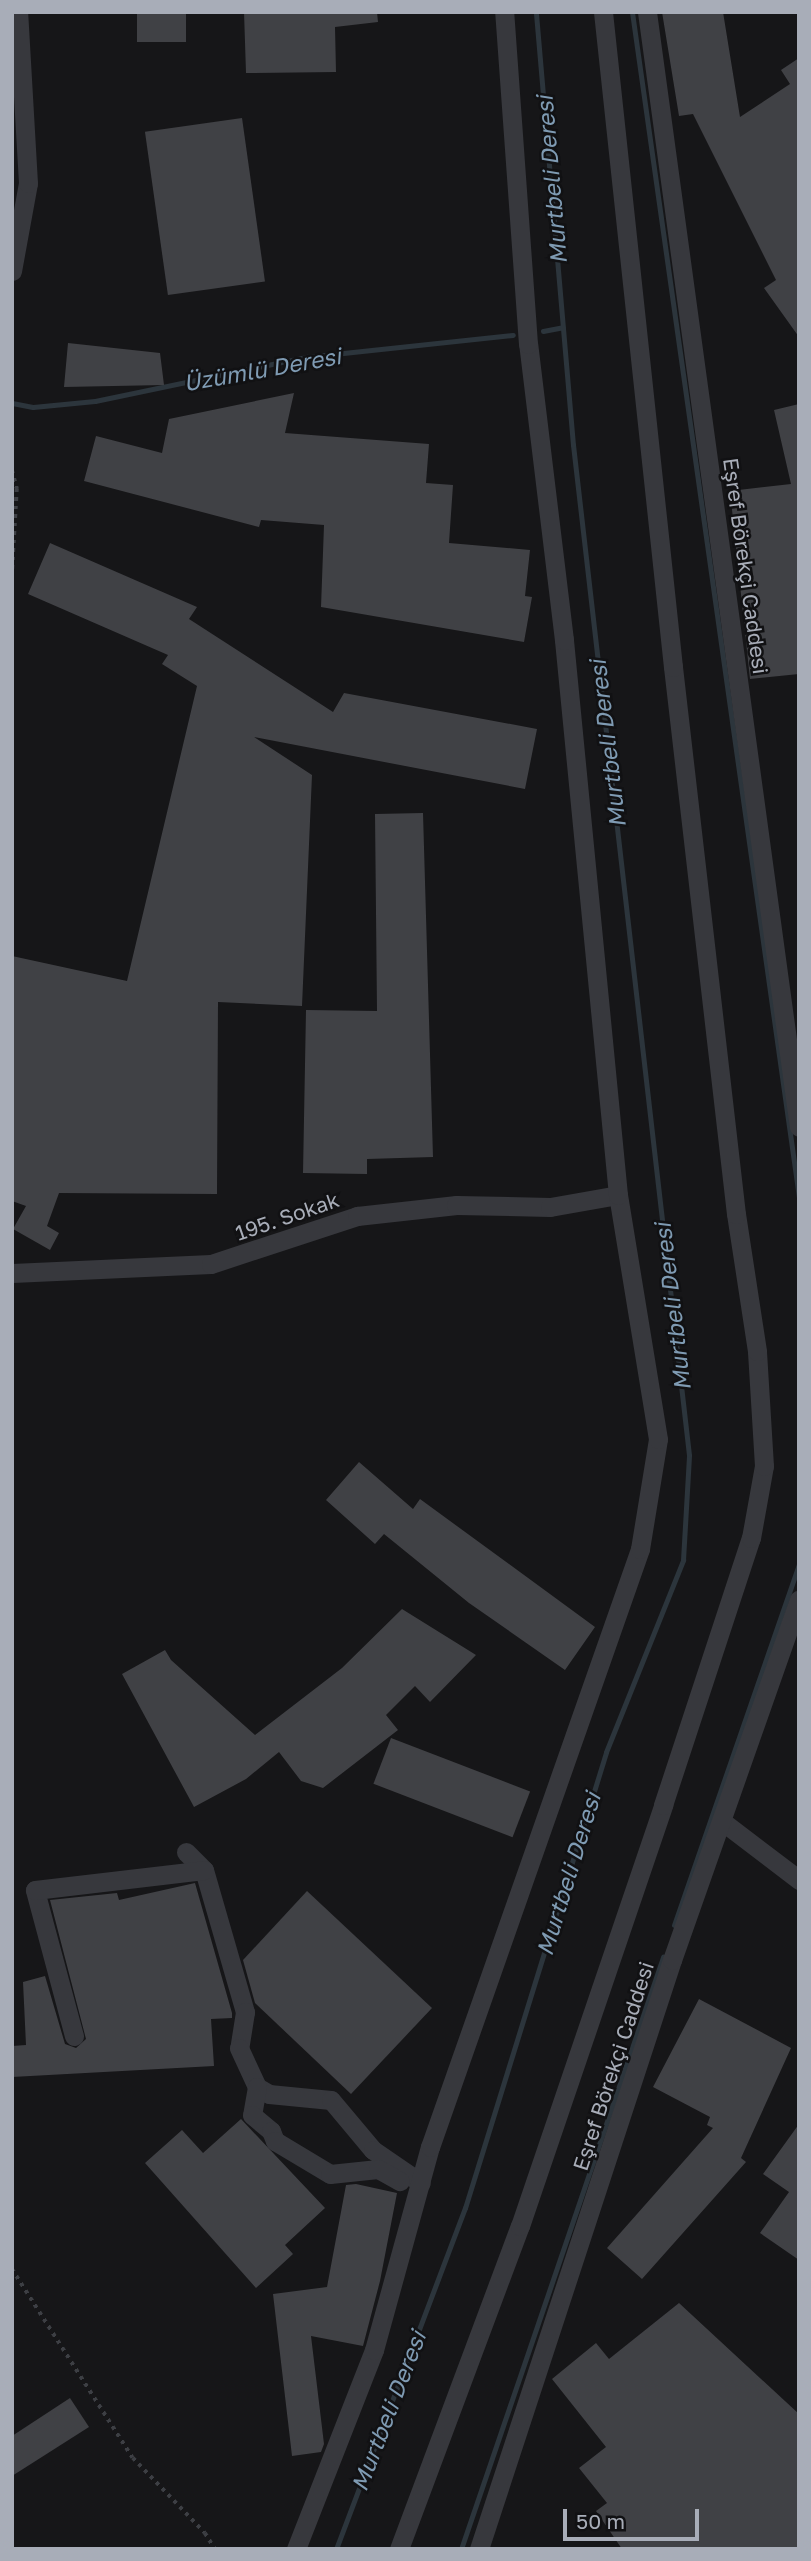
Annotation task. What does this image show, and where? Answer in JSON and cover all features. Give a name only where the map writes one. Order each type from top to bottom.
[{"type":"street","points":[[12,271],[28,183],[18,12]]},
{"type":"street","points":[[296,2549],[374,2350],[420,2188],[640,1549],[652,1496],[658,1439],[618,1195],[564,640],[528,344],[505,12]]},
{"type":"street","points":[[400,2549],[520,2226],[668,1792],[751,1538],[764,1466],[757,1351],[736,1214],[673,667],[603,12]]},
{"type":"street","name":"Eşref Börekçi Caddesi","points":[[647,12],[799,1127]]},
{"type":"street","name":"195. Sokak","points":[[12,1273],[211,1264],[357,1216],[456,1205],[550,1207],[618,1195]]},
{"type":"street","name":"Eşref Börekçi Caddesi","points":[[480,2549],[663,1986],[799,1600]]},
{"type":"street","points":[[723,1822],[799,1880]]},
{"type":"street","points":[[186,1852],[204,1870],[245,2012],[239,2048],[257,2087],[269,2095],[331,2100],[373,2150],[420,2188]]},
{"type":"street","points":[[74,2036],[35,1890],[204,1870]]},
{"type":"street","points":[[257,2087],[252,2115],[271,2131],[275,2141],[330,2174],[378,2169],[420,2188]]},
{"type":"path","points":[[12,470],[17,488],[12,575]]},
{"type":"path","points":[[12,2269],[133,2458],[205,2533],[215,2549]]},
{"type":"building","points":[[137,12],[186,12],[186,42],[137,42]]},
{"type":"building","points":[[244,12],[377,12],[378,22],[335,27],[336,72],[246,73]]},
{"type":"building","points":[[662,12],[723,12],[740,117],[790,84],[781,70],[799,58],[799,337],[764,288],[776,280],[693,114],[679,116]]},
{"type":"building","points":[[242,118],[265,281],[168,295],[145,132]]},
{"type":"building","points":[[68,343],[160,353],[164,385],[64,387]]},
{"type":"building","points":[[294,393],[285,433],[429,444],[426,483],[453,485],[449,543],[530,550],[525,596],[532,597],[524,642],[321,607],[324,525],[261,520],[259,527],[84,481],[96,436],[162,453],[169,419]]},
{"type":"building","points":[[799,404],[799,674],[750,679],[730,491],[791,484],[774,410]]},
{"type":"building","points":[[50,543],[197,607],[189,619],[333,712],[344,693],[537,729],[525,789],[254,737],[312,775],[302,1006],[218,1002],[217,1194],[59,1193],[47,1226],[59,1233],[50,1250],[13,1229],[26,1206],[12,1201],[12,956],[127,981],[197,686],[162,664],[168,655],[28,594]]},
{"type":"building","points":[[423,813],[433,1157],[367,1159],[367,1174],[303,1173],[306,1010],[377,1011],[375,814]]},
{"type":"building","points":[[359,1462],[413,1509],[420,1499],[595,1627],[565,1670],[469,1603],[384,1534],[375,1544],[326,1500]]},
{"type":"building","points":[[402,1609],[476,1655],[430,1702],[415,1686],[386,1715],[398,1730],[323,1788],[301,1781],[279,1752],[246,1779],[194,1807],[122,1674],[165,1650],[171,1660],[255,1735],[342,1668]]},
{"type":"building","points":[[391,1738],[530,1791],[513,1837],[373,1784]]},
{"type":"building","points":[[195,1883],[232,2013],[232,2018],[211,2019],[214,2066],[12,2077],[12,2046],[26,2045],[23,1982],[45,1976],[65,2044],[76,2048],[86,2039],[50,1900],[117,1893],[119,1900]]},
{"type":"building","points":[[307,1891],[432,2008],[351,2094],[255,2003],[243,1960]]},
{"type":"building","points":[[699,1999],[791,2048],[741,2158],[746,2162],[642,2279],[607,2248],[713,2128],[707,2125],[710,2117],[653,2087]]},
{"type":"building","points":[[241,2119],[325,2208],[285,2245],[293,2254],[256,2288],[145,2163],[182,2130],[203,2153]]},
{"type":"building","points":[[799,2124],[799,2260],[760,2233],[789,2192],[763,2174]]},
{"type":"building","points":[[356,2184],[397,2193],[380,2281],[363,2346],[311,2336],[324,2444],[321,2452],[292,2456],[273,2294],[327,2287],[346,2185]]},
{"type":"building","points":[[679,2303],[799,2414],[799,2549],[622,2549],[596,2511],[607,2503],[579,2468],[606,2447],[552,2379],[596,2343],[609,2359]]},
{"type":"building","points":[[70,2398],[89,2427],[12,2476],[12,2436]]},
{"type":"waterway","name":"Murtbeli Deresi","points":[[336,2549],[465,2208],[606,1752],[683,1560],[689,1455],[573,445],[536,12]]},
{"type":"waterway","points":[[632,12],[799,1197]]},
{"type":"waterway","name":"Üzümlü Deresi","points":[[543,331],[563,327]]},
{"type":"waterway","name":"Üzümlü Deresi","points":[[12,403],[33,407],[95,401],[306,357],[513,335]]},
{"type":"waterway","points":[[674,1925],[799,1564]]},
{"type":"waterway","points":[[461,2549],[663,1957]]}]
